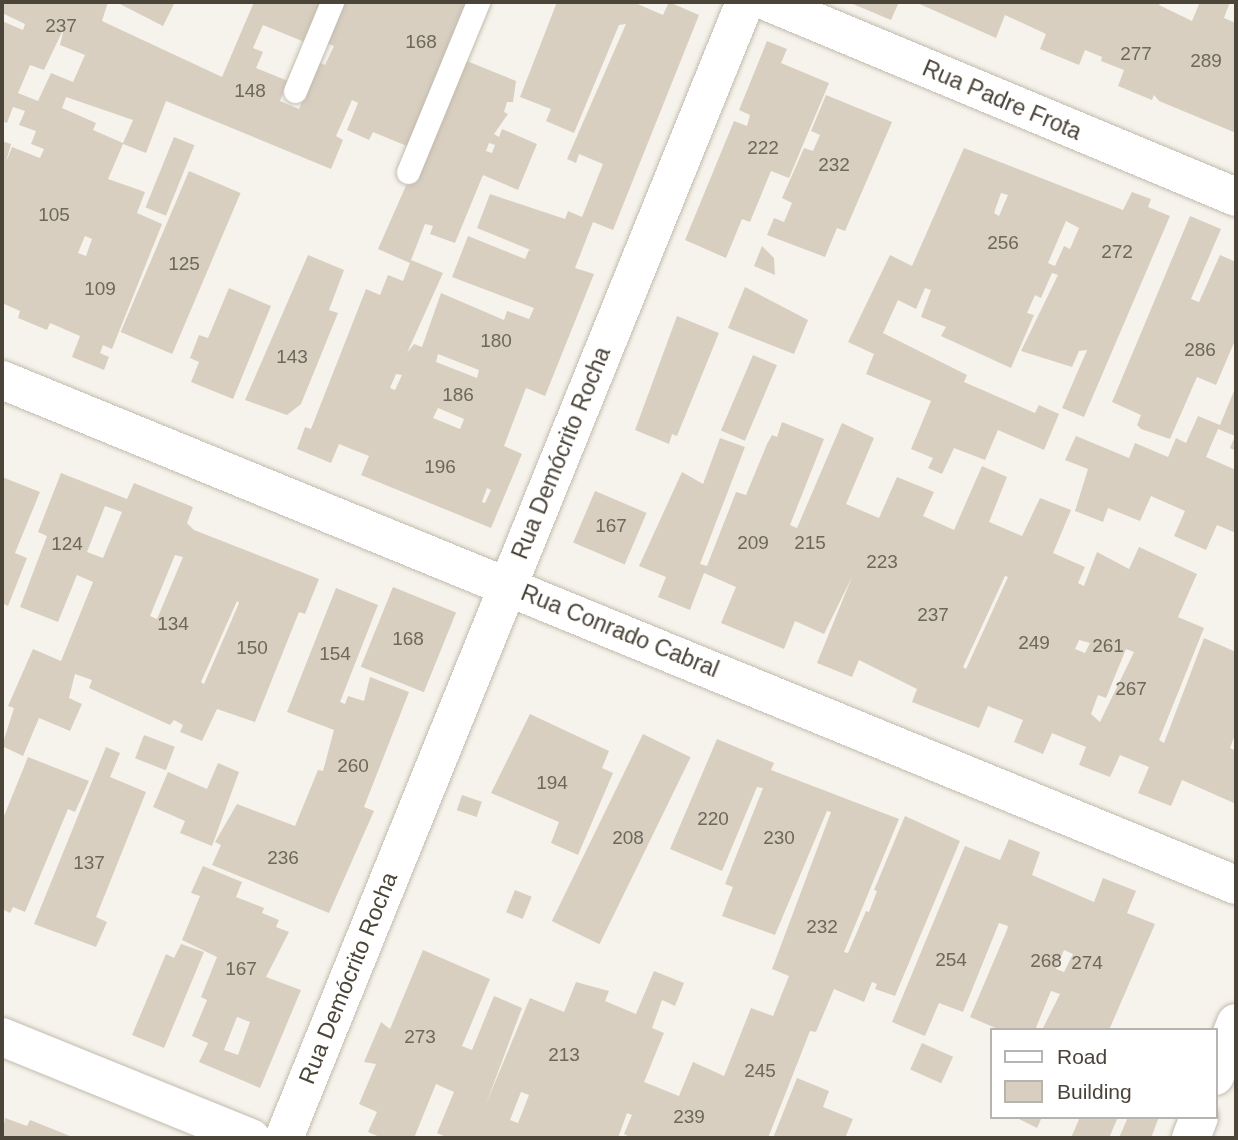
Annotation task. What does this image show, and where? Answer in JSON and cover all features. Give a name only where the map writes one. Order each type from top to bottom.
[{"type":"street","name":"Rua Demócrito Rocha","points":[[284,1138],[506,585],[746,2]]},
{"type":"street","name":"Rua Padre Frota","points":[[768,2],[1236,197]]},
{"type":"street","name":"Rua Conrado Cabral","points":[[2,380],[1236,885]]},
{"type":"street","points":[[1217,1071],[1236,1023]]},
{"type":"street","points":[[2,1038],[251,1138]]},
{"type":"street","points":[[1191,1138],[1198,1119]]},
{"type":"lane","points":[[295,91],[332,2]]},
{"type":"lane","points":[[408,172],[478,2]]},
{"type":"building","points":[[2,2],[108,2],[102,21],[222,77],[254,2],[324,2],[307,43],[263,25],[253,48],[263,52],[256,68],[288,81],[280,101],[299,109],[318,62],[325,65],[334,46],[326,43],[343,2],[474,2],[414,149],[373,132],[369,140],[347,130],[358,103],[352,100],[336,136],[343,140],[331,169],[166,101],[146,153],[123,144],[108,179],[145,192],[137,213],[162,224],[112,349],[103,345],[100,353],[109,357],[104,370],[72,357],[80,336],[50,323],[47,330],[18,318],[20,311],[2,303],[2,141],[11,144],[6,162],[12,147],[40,158],[44,149],[31,144],[36,131],[19,125],[25,111],[13,107],[7,123],[2,121],[2,21],[23,30],[25,24],[2,13]],"holes":[[[64,28],[60,45],[85,55],[73,82],[51,73],[38,101],[18,93],[30,65],[44,70]],[[66,97],[133,120],[123,143],[93,130],[96,123],[62,108]],[[85,236],[92,239],[86,256],[78,253]]]},
{"type":"building","points":[[116,2],[175,2],[163,26]]},
{"type":"building","points":[[557,2],[633,2],[663,15],[669,2],[699,15],[613,230],[593,222],[575,268],[594,274],[545,396],[526,388],[504,446],[522,454],[491,528],[361,475],[369,456],[339,444],[331,463],[297,449],[305,427],[311,429],[366,289],[380,295],[388,275],[403,281],[410,263],[378,249],[462,59],[516,81],[513,102],[507,102],[504,112],[508,114],[494,134],[499,137],[502,129],[537,144],[518,190],[483,175],[455,243],[430,234],[433,226],[425,224],[411,260],[443,273],[407,353],[414,344],[422,347],[441,293],[504,320],[507,311],[529,319],[534,308],[452,277],[468,236],[525,259],[529,250],[533,251],[477,228],[490,194],[565,219],[568,211],[582,217],[603,164],[579,154],[576,163],[567,159],[626,24],[619,25],[574,133],[546,121],[551,109],[520,97]],"holes":[[[489,143],[495,145],[492,153],[486,151]],[[438,354],[479,370],[477,378],[436,362]],[[396,374],[402,375],[395,390],[390,388]],[[438,408],[464,419],[460,429],[433,418]],[[487,488],[491,490],[485,503],[482,502]]]},
{"type":"building","points":[[848,2],[899,2],[891,20]]},
{"type":"building","points":[[915,2],[1161,2],[1159,5],[1192,21],[1200,2],[1230,2],[1224,18],[1236,23],[1236,133],[1159,101],[1154,95],[1152,100],[1118,86],[1124,70],[1101,61],[1102,57],[1085,50],[1079,65],[1040,49],[1046,34],[1005,15],[996,38]]},
{"type":"building","points":[[767,41],[787,49],[781,63],[829,83],[789,178],[771,171],[750,222],[742,219],[726,258],[685,240],[734,121],[747,126],[750,115],[739,110]]},
{"type":"building","points":[[826,95],[892,122],[845,231],[837,228],[825,257],[767,235],[774,218],[784,222],[792,203],[782,198],[804,148],[813,151],[820,135],[811,131]]},
{"type":"building","points":[[174,137],[194,145],[166,216],[146,207]]},
{"type":"building","points":[[964,148],[1123,210],[1132,192],[1151,199],[1148,207],[1170,216],[1084,417],[1062,408],[1087,350],[1079,351],[1072,367],[1021,351],[1058,275],[1052,273],[1041,298],[1035,295],[1027,313],[1034,315],[1011,368],[941,336],[946,327],[921,317],[931,290],[925,288],[916,309],[898,300],[883,333],[967,375],[964,382],[1035,413],[1039,405],[1059,414],[1044,450],[998,430],[985,460],[954,448],[942,474],[928,468],[933,458],[911,449],[931,401],[866,374],[874,354],[848,342],[890,255],[912,266]],"holes":[[[1001,193],[1008,195],[999,216],[994,213]],[[1066,221],[1079,228],[1070,249],[1064,246],[1055,266],[1048,263]]]},
{"type":"building","points":[[189,171],[241,193],[172,354],[121,332]]},
{"type":"building","points":[[1190,216],[1221,229],[1191,299],[1199,302],[1220,255],[1236,262],[1236,338],[1216,385],[1197,377],[1170,439],[1141,429],[1137,425],[1141,415],[1112,402]]},
{"type":"building","points":[[762,246],[774,258],[775,275],[754,266]]},
{"type":"building","points":[[308,255],[344,270],[329,310],[338,313],[301,404],[287,415],[245,400]]},
{"type":"building","points":[[745,287],[808,320],[794,354],[728,328]]},
{"type":"building","points":[[229,288],[271,306],[233,399],[191,382],[199,362],[190,358],[199,335],[208,338]]},
{"type":"building","points":[[677,316],[719,333],[677,436],[672,434],[669,444],[635,430]]},
{"type":"building","points":[[753,355],[777,365],[745,441],[721,430]]},
{"type":"building","points":[[1236,386],[1236,451],[1230,448],[1235,436],[1218,429],[1206,457],[1236,470],[1236,533],[1217,525],[1206,550],[1174,536],[1185,511],[1151,496],[1140,521],[1108,508],[1103,522],[1075,511],[1088,469],[1065,460],[1076,436],[1129,458],[1135,443],[1168,457],[1176,438],[1186,443],[1198,416],[1220,425]]},
{"type":"building","points":[[782,422],[824,439],[790,525],[797,528],[842,423],[874,438],[846,504],[879,518],[897,477],[934,492],[923,516],[954,530],[982,466],[1007,477],[989,522],[1022,536],[1040,498],[1071,510],[1053,553],[1085,567],[1078,583],[1084,586],[1097,552],[1129,569],[1139,547],[1197,574],[1178,617],[1204,628],[1159,740],[1164,743],[1204,638],[1236,652],[1236,732],[1230,748],[1236,751],[1236,804],[1182,780],[1171,806],[1138,793],[1149,767],[1120,755],[1110,777],[1079,765],[1086,747],[1052,733],[1043,754],[1014,742],[1023,720],[988,706],[979,728],[912,702],[917,689],[859,660],[852,677],[817,663],[852,577],[824,634],[795,621],[784,649],[721,623],[736,587],[704,573],[690,610],[658,597],[666,577],[639,566],[682,472],[703,484],[720,438],[745,447],[700,564],[707,566],[736,492],[746,495],[767,444],[772,435],[777,437]],"holes":[[[1005,576],[1008,577],[966,669],[963,667]],[[1079,640],[1090,643],[1085,653],[1075,649]],[[1126,649],[1134,652],[1100,722],[1091,714],[1098,695],[1106,698]]]},
{"type":"building","points":[[61,473],[127,499],[134,483],[193,507],[187,523],[194,530],[319,579],[305,614],[299,612],[255,722],[217,709],[202,741],[180,732],[183,725],[174,720],[170,725],[89,688],[92,680],[75,674],[69,698],[82,704],[70,731],[39,718],[23,756],[2,746],[14,708],[8,706],[33,649],[61,661],[93,582],[77,575],[58,622],[20,607],[47,536],[38,532]],"holes":[[[105,506],[122,512],[103,558],[87,552]],[[175,555],[183,557],[157,619],[150,616]],[[237,601],[239,603],[204,684],[201,682]]]},
{"type":"building","points":[[2,477],[40,492],[15,553],[27,558],[8,606],[2,603]]},
{"type":"building","points":[[595,491],[647,513],[625,564],[573,543]]},
{"type":"building","points":[[393,587],[456,612],[424,692],[361,667]]},
{"type":"building","points":[[336,588],[378,605],[340,702],[345,704],[348,696],[364,701],[370,677],[409,692],[364,807],[374,811],[329,913],[212,865],[221,845],[215,842],[237,804],[295,826],[318,770],[323,771],[334,730],[287,712]]},
{"type":"building","points":[[530,714],[609,751],[602,768],[613,773],[578,855],[551,843],[559,822],[491,793]]},
{"type":"building","points":[[643,734],[691,757],[599,944],[552,921]]},
{"type":"building","points":[[144,735],[175,747],[166,770],[135,758]]},
{"type":"building","points":[[717,739],[774,763],[771,770],[899,819],[844,952],[848,953],[866,911],[869,912],[877,891],[874,890],[905,816],[960,841],[895,996],[875,989],[877,984],[872,982],[864,1002],[834,989],[816,1032],[810,1031],[768,1138],[631,1138],[624,1134],[632,1115],[627,1113],[618,1138],[448,1138],[437,1133],[454,1092],[436,1084],[414,1138],[382,1138],[368,1132],[377,1112],[359,1104],[376,1064],[364,1062],[381,1022],[390,1029],[423,950],[490,979],[462,1046],[472,1050],[494,996],[522,1008],[486,1104],[530,998],[564,1012],[576,982],[609,991],[605,1001],[636,1014],[654,971],[684,983],[675,1006],[662,1000],[652,1028],[664,1033],[644,1082],[679,1096],[693,1062],[724,1076],[751,1008],[773,1016],[789,976],[772,969],[831,812],[827,811],[775,935],[722,916],[733,887],[725,884],[763,788],[757,787],[722,871],[670,849]],"holes":[[[521,1092],[529,1095],[518,1123],[510,1120]]]},
{"type":"building","points":[[106,747],[120,753],[110,777],[146,792],[96,917],[107,922],[96,947],[34,924]]},
{"type":"building","points":[[28,757],[89,781],[75,812],[68,809],[25,912],[13,907],[10,913],[2,909],[2,821]]},
{"type":"building","points":[[218,763],[239,772],[212,846],[180,833],[185,821],[153,807],[168,772],[207,789]]},
{"type":"building","points":[[462,795],[482,802],[477,817],[457,810]]},
{"type":"building","points":[[1009,839],[1040,852],[1032,875],[1094,902],[1103,878],[1136,891],[1127,913],[1155,924],[1110,1028],[1043,1028],[1060,994],[1051,991],[1036,1028],[995,1028],[970,1017],[1007,930],[1008,926],[999,923],[963,1012],[939,1003],[925,1036],[892,1022],[965,846],[1000,860]],"holes":[[[1064,950],[1073,954],[1064,972],[1056,969]]]},
{"type":"building","points":[[203,866],[242,882],[236,897],[264,908],[262,913],[279,920],[276,927],[289,932],[266,977],[301,990],[260,1088],[199,1062],[208,1043],[192,1036],[207,1000],[201,997],[217,957],[182,940],[200,896],[191,893]],"holes":[[[237,1017],[250,1022],[238,1055],[224,1050]]]},
{"type":"building","points":[[515,890],[532,897],[523,919],[506,912]]},
{"type":"building","points":[[181,944],[204,952],[164,1048],[132,1035],[166,954],[174,958]]},
{"type":"building","points":[[922,1043],[953,1057],[941,1083],[910,1069]]},
{"type":"building","points":[[797,1078],[829,1091],[823,1107],[853,1119],[845,1138],[773,1138]]},
{"type":"building","points":[[5,1118],[27,1126],[30,1120],[75,1138],[2,1138]]},
{"type":"building","points":[[1019,1119],[1041,1119],[1037,1128]]},
{"type":"building","points":[[1079,1119],[1117,1119],[1109,1138],[1071,1138]]},
{"type":"building","points":[[1127,1119],[1158,1119],[1151,1138],[1119,1138]]}]
